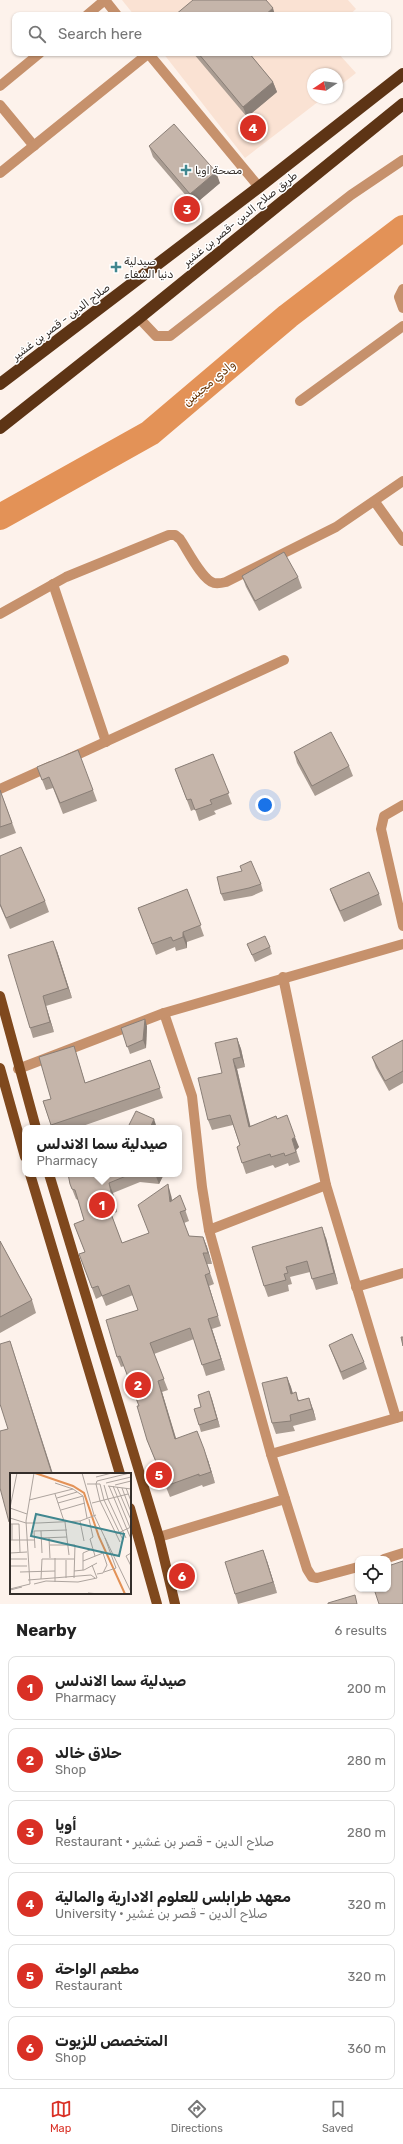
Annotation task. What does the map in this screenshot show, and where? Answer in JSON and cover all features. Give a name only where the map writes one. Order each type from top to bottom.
[{"type":"highway","name":"صلاح الدين - قصر بن غشير","points":[[0,384],[259,187],[403,74]]},
{"type":"highway","name":"طريق صلاح الدين -قصر بن غشير","points":[[0,428],[139,318],[403,104]]},
{"type":"main road","points":[[0,996],[18,1069],[35,1125]]},
{"type":"main road","points":[[0,1068],[3,1093],[22,1148]]},
{"type":"main road","points":[[31,1177],[120,1473]]},
{"type":"main road","points":[[50,1177],[159,1537],[175,1604]]},
{"type":"main road","points":[[131,1512],[157,1604]]},
{"type":"street","points":[[90,12],[105,0],[115,12]]},
{"type":"street","points":[[0,86],[36,56]]},
{"type":"street","points":[[0,173],[144,56]]},
{"type":"street","points":[[150,56],[259,187]]},
{"type":"street","points":[[0,104],[34,146]]},
{"type":"street","points":[[139,318],[156,336],[165,338],[174,334],[351,195],[403,160]]},
{"type":"street","points":[[403,289],[399,297],[403,308]]},
{"type":"street","points":[[300,401],[403,326]]},
{"type":"street","points":[[0,614],[53,584],[169,535],[175,535],[180,539],[202,573],[210,581],[214,584],[226,582],[336,527],[375,502],[403,481]]},
{"type":"street","points":[[375,502],[403,541]]},
{"type":"street","points":[[53,584],[106,742]]},
{"type":"street","points":[[0,788],[106,742],[284,660]]},
{"type":"street","points":[[403,805],[384,816],[381,829],[403,926]]},
{"type":"street","points":[[18,1069],[164,1013],[283,977],[403,944]]},
{"type":"street","points":[[271,1454],[399,1417],[356,1287],[326,1185],[283,977]]},
{"type":"street","points":[[164,1013],[192,1096],[202,1187],[209,1230],[271,1454],[306,1569],[312,1577],[321,1577],[355,1567]]},
{"type":"street","points":[[209,1230],[326,1185]]},
{"type":"street","points":[[356,1287],[403,1273]]},
{"type":"street","points":[[159,1537],[285,1499]]},
{"type":"street","points":[[391,1557],[403,1554]]},
{"type":"shaded area","points":[[122,0],[348,0],[356,9],[352,12],[132,12]]},
{"type":"shaded area","points":[[165,56],[341,56],[356,73],[343,83],[343,68],[307,68],[307,104],[315,104],[245,158]]},
{"type":"building","points":[[193,0],[266,0],[273,8],[268,12],[179,12]]},
{"type":"building","points":[[200,56],[251,56],[273,82],[243,107]]},
{"type":"building","name":"مصحة اويا","points":[[174,124],[216,172],[190,194],[149,146]]},
{"type":"building","points":[[284,552],[298,577],[255,601],[242,576]]},
{"type":"building","points":[[331,732],[349,766],[312,786],[294,752]]},
{"type":"building","points":[[78,750],[93,790],[60,803],[49,777],[42,780],[37,767]]},
{"type":"building","points":[[213,754],[229,793],[210,800],[212,804],[195,810],[191,799],[187,800],[175,769]]},
{"type":"building","points":[[0,790],[12,823],[0,827]]},
{"type":"building","points":[[21,847],[45,901],[6,918],[0,904],[0,856]]},
{"type":"building","points":[[251,861],[261,884],[221,894],[217,877],[242,871],[240,866]]},
{"type":"building","points":[[369,872],[379,894],[340,911],[330,889]]},
{"type":"building","points":[[187,889],[201,925],[183,932],[183,937],[173,941],[171,937],[152,944],[138,908]]},
{"type":"building","points":[[265,936],[270,947],[252,955],[247,944]]},
{"type":"building","points":[[53,941],[68,988],[43,996],[50,1022],[30,1028],[8,955]]},
{"type":"building","points":[[145,1019],[143,1040],[127,1047],[121,1028]]},
{"type":"building","points":[[237,1038],[241,1057],[233,1059],[249,1127],[276,1116],[277,1119],[287,1115],[295,1137],[292,1139],[296,1152],[285,1156],[284,1153],[271,1157],[270,1154],[242,1163],[237,1147],[240,1145],[230,1115],[208,1120],[198,1078],[222,1073],[215,1043]]},
{"type":"building","points":[[403,1040],[403,1071],[385,1081],[372,1057]]},
{"type":"building","points":[[74,1046],[85,1083],[150,1060],[160,1088],[51,1125],[43,1101],[51,1099],[39,1057]]},
{"type":"building","points":[[136,1111],[154,1119],[151,1125],[129,1125]]},
{"type":"building","points":[[69,1177],[124,1177],[109,1183],[113,1201],[107,1203],[122,1243],[149,1233],[138,1205],[168,1184],[170,1202],[180,1195],[186,1210],[180,1212],[189,1236],[203,1237],[208,1253],[203,1253],[210,1273],[205,1275],[218,1316],[208,1319],[221,1359],[202,1365],[190,1328],[150,1343],[164,1379],[158,1381],[175,1439],[197,1431],[211,1472],[199,1476],[199,1474],[166,1486],[147,1440],[137,1406],[139,1406],[120,1356],[117,1357],[106,1320],[138,1310],[129,1285],[102,1296],[98,1286],[92,1288],[79,1254],[85,1252],[74,1224],[84,1220],[75,1190],[72,1189]]},
{"type":"building","points":[[322,1227],[334,1273],[312,1279],[307,1261],[286,1267],[288,1273],[284,1274],[286,1280],[264,1286],[252,1247]]},
{"type":"building","points":[[0,1241],[32,1300],[0,1317]]},
{"type":"building","points":[[352,1334],[364,1362],[341,1372],[329,1345]]},
{"type":"building","points":[[10,1341],[52,1473],[10,1473],[9,1522],[0,1488],[0,1431],[8,1429],[0,1404],[0,1344]]},
{"type":"building","points":[[287,1377],[291,1394],[296,1392],[298,1401],[309,1398],[312,1409],[290,1415],[291,1421],[272,1423],[262,1383]]},
{"type":"building","points":[[209,1391],[217,1419],[199,1425],[194,1409],[201,1407],[198,1395]]},
{"type":"building","points":[[263,1550],[273,1582],[235,1594],[225,1562]]},
{"type":"building","points":[[403,1561],[403,1604],[379,1604],[375,1592],[391,1592],[391,1565]]},
{"type":"building","points":[[355,1595],[357,1604],[328,1604],[328,1603]]},
{"type":"waterway","name":"وادي مجينين","points":[[0,517],[150,433],[288,316],[403,228]]},
{"type":"place","name":"معهد طرابلس للعلوم الادارية والمالية","points":[[253,128]]},
{"type":"place","name":"مصحة اويا","points":[[186,170]]},
{"type":"place","name":"أويا","points":[[187,209]]},
{"type":"place","name":"صيدلية دنيا الشفاء","points":[[116,267]]},
{"type":"place","name":"صيدلية سما الاندلس","points":[[102,1205]]},
{"type":"place","name":"حلاق خالد","points":[[138,1385]]},
{"type":"place","name":"مطعم الواحة","points":[[159,1475]]},
{"type":"place","name":"المتخصص للزيوت","points":[[182,1576]]}]
